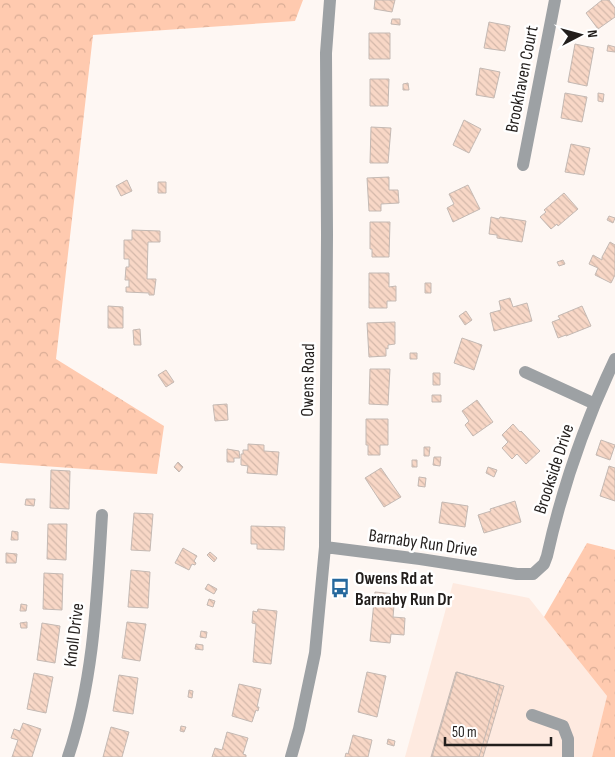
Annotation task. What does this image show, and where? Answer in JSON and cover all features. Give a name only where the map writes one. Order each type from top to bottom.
[{"type":"street","name":"Owens Road","points":[[291,757],[315,653],[325,547],[326,53],[330,0]]},
{"type":"street","name":"Brookhaven Court","points":[[523,165],[555,0]]},
{"type":"street","name":"Brookside Drive","points":[[517,574],[533,574],[544,564],[561,499],[595,404],[615,359]]},
{"type":"street","points":[[525,372],[595,404]]},
{"type":"street","name":"Knoll Drive","points":[[68,757],[91,651],[102,515]]},
{"type":"street","name":"Barnaby Run Drive","points":[[325,547],[517,574]]},
{"type":"street","points":[[532,715],[562,726],[568,739],[568,757]]},
{"type":"shaded area","points":[[453,583],[529,598],[607,696],[592,757],[405,757]]},
{"type":"green space","points":[[0,0],[303,0],[295,21],[93,35],[56,359],[164,426],[157,474],[0,463]]},
{"type":"green space","points":[[587,543],[615,550],[615,757],[592,757],[607,696],[544,617]]},
{"type":"building","points":[[375,0],[395,0],[392,12],[374,9]]},
{"type":"building","points":[[602,0],[609,0],[615,8],[615,17],[598,29],[586,13]]},
{"type":"building","points":[[392,19],[400,19],[400,25],[391,24]]},
{"type":"building","points":[[489,22],[510,26],[505,51],[484,48]]},
{"type":"building","points":[[369,33],[390,33],[390,59],[369,59]]},
{"type":"building","points":[[575,44],[594,48],[587,86],[568,82]]},
{"type":"building","points":[[608,45],[615,47],[615,52],[607,51]]},
{"type":"building","points":[[480,68],[500,72],[494,98],[476,95]]},
{"type":"building","points":[[370,79],[389,79],[388,106],[370,106]]},
{"type":"building","points":[[408,83],[409,90],[403,90],[403,84]]},
{"type":"building","points":[[565,93],[587,97],[582,122],[561,118]]},
{"type":"building","points":[[598,93],[604,94],[603,102],[598,101]]},
{"type":"building","points":[[464,120],[481,129],[469,153],[453,145]]},
{"type":"building","points":[[371,127],[391,128],[388,163],[370,163]]},
{"type":"building","points":[[571,144],[590,148],[584,175],[565,172]]},
{"type":"building","points":[[389,177],[389,190],[398,190],[399,203],[381,204],[381,211],[369,211],[367,178]]},
{"type":"building","points":[[127,180],[132,191],[121,196],[116,186]]},
{"type":"building","points":[[158,182],[166,182],[166,193],[158,193]]},
{"type":"building","points":[[468,185],[480,209],[453,222],[447,208],[454,204],[449,194]]},
{"type":"building","points":[[564,193],[578,209],[558,226],[557,224],[551,229],[540,217],[546,212],[544,210]]},
{"type":"building","points":[[609,216],[615,218],[613,223],[607,220]]},
{"type":"building","points":[[491,217],[526,221],[522,242],[497,238],[497,235],[489,234]]},
{"type":"building","points":[[370,222],[390,222],[389,257],[372,257],[372,249],[370,249]]},
{"type":"building","points":[[132,230],[160,231],[160,242],[148,242],[147,279],[156,279],[154,295],[126,292],[126,287],[129,287],[129,280],[125,280],[129,259],[124,259],[124,240],[132,240]]},
{"type":"building","points":[[610,242],[615,245],[615,275],[611,283],[595,275],[598,268],[589,264],[593,255],[602,260]]},
{"type":"building","points":[[563,260],[565,264],[559,266],[557,262]]},
{"type":"building","points":[[369,273],[389,273],[389,287],[396,286],[396,301],[387,301],[387,308],[369,308]]},
{"type":"building","points":[[425,283],[431,283],[431,293],[425,293]]},
{"type":"building","points":[[510,298],[513,307],[527,303],[532,321],[494,331],[490,313],[501,310],[499,301]]},
{"type":"building","points":[[108,306],[123,307],[123,328],[108,328]]},
{"type":"building","points":[[582,306],[591,326],[558,338],[552,322],[560,319],[558,316]]},
{"type":"building","points":[[466,311],[472,320],[465,325],[459,316]]},
{"type":"building","points":[[395,322],[395,344],[388,345],[386,356],[369,357],[367,323]]},
{"type":"building","points":[[140,329],[141,345],[134,345],[133,330]]},
{"type":"building","points":[[462,338],[482,345],[474,370],[454,363]]},
{"type":"building","points":[[410,353],[417,353],[417,359],[410,359]]},
{"type":"building","points":[[370,369],[390,369],[388,405],[369,404]]},
{"type":"building","points":[[166,370],[174,382],[166,387],[158,375]]},
{"type":"building","points":[[433,373],[440,373],[440,385],[433,385]]},
{"type":"building","points":[[432,395],[441,395],[441,402],[432,402]]},
{"type":"building","points":[[477,400],[493,422],[473,436],[465,425],[469,421],[462,411]]},
{"type":"building","points":[[227,404],[228,420],[215,421],[213,405]]},
{"type":"building","points":[[366,419],[388,419],[388,445],[380,445],[380,455],[368,455]]},
{"type":"building","points":[[513,424],[540,451],[526,464],[517,454],[512,459],[502,448],[508,442],[502,435]]},
{"type":"building","points":[[601,440],[615,445],[610,460],[596,455]]},
{"type":"building","points":[[248,444],[264,445],[264,451],[279,452],[277,475],[247,473],[248,466],[241,465],[241,454],[243,454],[243,450],[248,450]]},
{"type":"building","points":[[424,447],[430,447],[429,456],[424,456]]},
{"type":"building","points":[[227,449],[239,451],[240,458],[234,458],[234,462],[227,462]]},
{"type":"building","points":[[434,457],[441,457],[440,466],[433,465]]},
{"type":"building","points":[[412,460],[417,460],[417,467],[412,467]]},
{"type":"building","points":[[178,462],[183,467],[179,472],[174,467]]},
{"type":"building","points":[[609,466],[615,468],[615,501],[600,496]]},
{"type":"building","points":[[488,467],[497,470],[494,477],[486,473]]},
{"type":"building","points":[[381,468],[401,497],[384,507],[365,478]]},
{"type":"building","points":[[51,470],[70,471],[69,509],[50,508]]},
{"type":"building","points":[[419,477],[426,478],[425,487],[418,486]]},
{"type":"building","points":[[26,499],[35,499],[34,506],[25,505]]},
{"type":"building","points":[[515,501],[521,522],[484,533],[478,515]]},
{"type":"building","points":[[442,502],[468,506],[465,527],[439,523]]},
{"type":"building","points":[[134,513],[153,514],[150,551],[131,550]]},
{"type":"building","points":[[48,524],[67,524],[66,560],[47,559]]},
{"type":"building","points":[[251,526],[285,527],[284,550],[257,549],[257,544],[251,544]]},
{"type":"building","points":[[12,531],[18,532],[18,540],[11,540]]},
{"type":"building","points":[[183,548],[197,556],[194,561],[195,565],[192,564],[189,570],[175,563]]},
{"type":"building","points":[[210,552],[217,558],[214,562],[207,555]]},
{"type":"building","points":[[6,553],[17,554],[16,563],[6,563]]},
{"type":"building","points":[[131,570],[150,572],[148,608],[128,607]]},
{"type":"building","points":[[44,573],[63,574],[62,610],[43,609]]},
{"type":"building","points":[[208,584],[217,589],[214,594],[205,589]]},
{"type":"building","points":[[375,592],[395,594],[393,617],[405,618],[404,635],[391,634],[390,643],[370,641]]},
{"type":"building","points":[[209,599],[215,601],[213,607],[207,605]]},
{"type":"building","points":[[21,604],[27,605],[26,611],[20,611]]},
{"type":"building","points":[[258,609],[277,611],[271,664],[253,662],[256,624],[252,623],[253,611],[257,612]]},
{"type":"building","points":[[27,622],[27,628],[21,628],[20,623]]},
{"type":"building","points":[[127,622],[146,624],[140,661],[122,658]]},
{"type":"building","points":[[42,623],[60,626],[55,663],[37,660]]},
{"type":"building","points":[[201,631],[207,632],[206,638],[200,637]]},
{"type":"building","points":[[196,644],[203,645],[203,650],[195,649]]},
{"type":"building","points":[[367,672],[386,676],[377,717],[358,712]]},
{"type":"building","points":[[456,672],[500,685],[479,757],[431,757]]},
{"type":"building","points":[[457,672],[504,686],[483,757],[432,757]]},
{"type":"building","points":[[34,673],[53,677],[46,713],[27,709]]},
{"type":"building","points":[[119,675],[138,678],[133,714],[113,711]]},
{"type":"building","points":[[239,684],[261,689],[257,707],[259,707],[258,711],[256,710],[252,722],[232,716]]},
{"type":"building","points":[[189,690],[193,691],[192,698],[188,697]]},
{"type":"building","points":[[23,723],[41,729],[32,757],[12,757],[18,740],[11,738],[14,729],[20,731]]},
{"type":"building","points":[[181,726],[186,727],[184,732],[180,731]]},
{"type":"building","points":[[111,727],[129,732],[122,757],[103,757]]},
{"type":"building","points":[[227,732],[248,738],[243,754],[246,757],[212,757],[215,748],[222,750]]},
{"type":"building","points":[[353,735],[372,740],[368,757],[345,757],[346,753],[348,754]]},
{"type":"building","points":[[388,739],[395,741],[394,746],[387,744]]},
{"type":"place","name":"Owens Rd at Barnaby Run Dr","points":[[340,588]]}]
